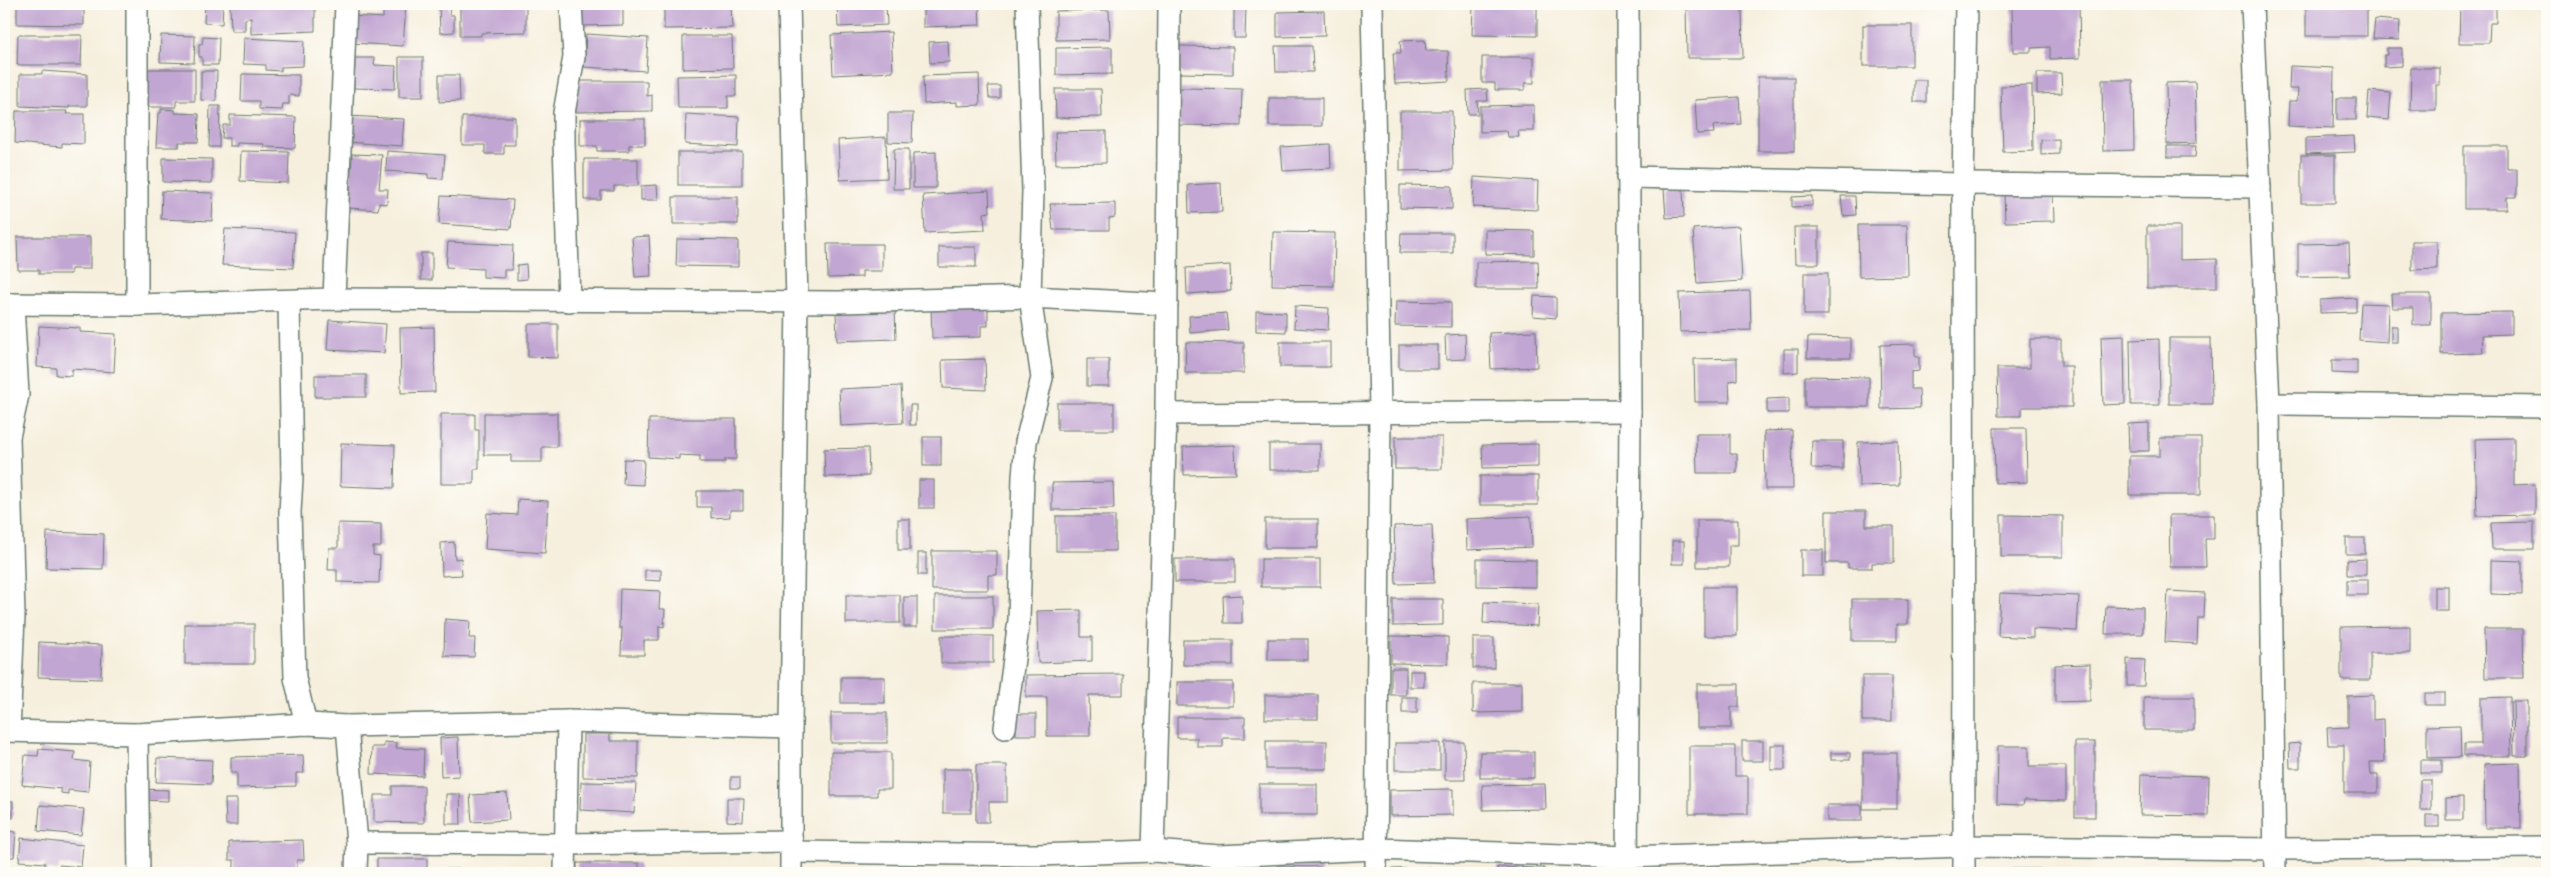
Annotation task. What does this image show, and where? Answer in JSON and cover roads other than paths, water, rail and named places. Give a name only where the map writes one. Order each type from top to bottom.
[{"type":"street","points":[[137,4],[137,305]]},
{"type":"street","points":[[334,299],[346,4]]},
{"type":"street","points":[[569,301],[564,113],[574,57],[571,4]]},
{"type":"street","points":[[789,4],[797,300],[791,727],[792,873]]},
{"type":"street","points":[[1005,728],[1019,620],[1023,476],[1026,442],[1042,378],[1030,297],[1033,191],[1027,4]]},
{"type":"street","points":[[1153,851],[1166,414],[1169,4]]},
{"type":"street","points":[[1372,4],[1380,412],[1376,873]]},
{"type":"street","points":[[1627,865],[1630,411],[1628,4]]},
{"type":"street","points":[[1964,873],[1963,184],[1966,4]]},
{"type":"street","points":[[2252,4],[2269,404],[2275,873]]},
{"type":"street","points":[[1628,177],[1963,184],[2260,186]]},
{"type":"street","points":[[791,727],[568,722],[347,726],[306,724],[137,734],[6,731],[14,616],[9,436],[18,395],[8,304],[137,305],[334,299],[797,300],[839,302],[1030,297],[1167,304]]},
{"type":"street","points":[[289,301],[292,478],[290,512],[296,678],[306,724]]},
{"type":"street","points":[[2269,404],[2547,407]]},
{"type":"street","points":[[1166,414],[1630,411]]},
{"type":"street","points":[[565,873],[568,722]]},
{"type":"street","points":[[347,726],[357,843],[356,873]]},
{"type":"street","points":[[137,734],[139,873]]},
{"type":"street","points":[[357,843],[792,846],[1036,864],[1153,851],[1223,865],[1376,849],[1627,865],[1965,846],[2276,849],[2547,847]]}]
